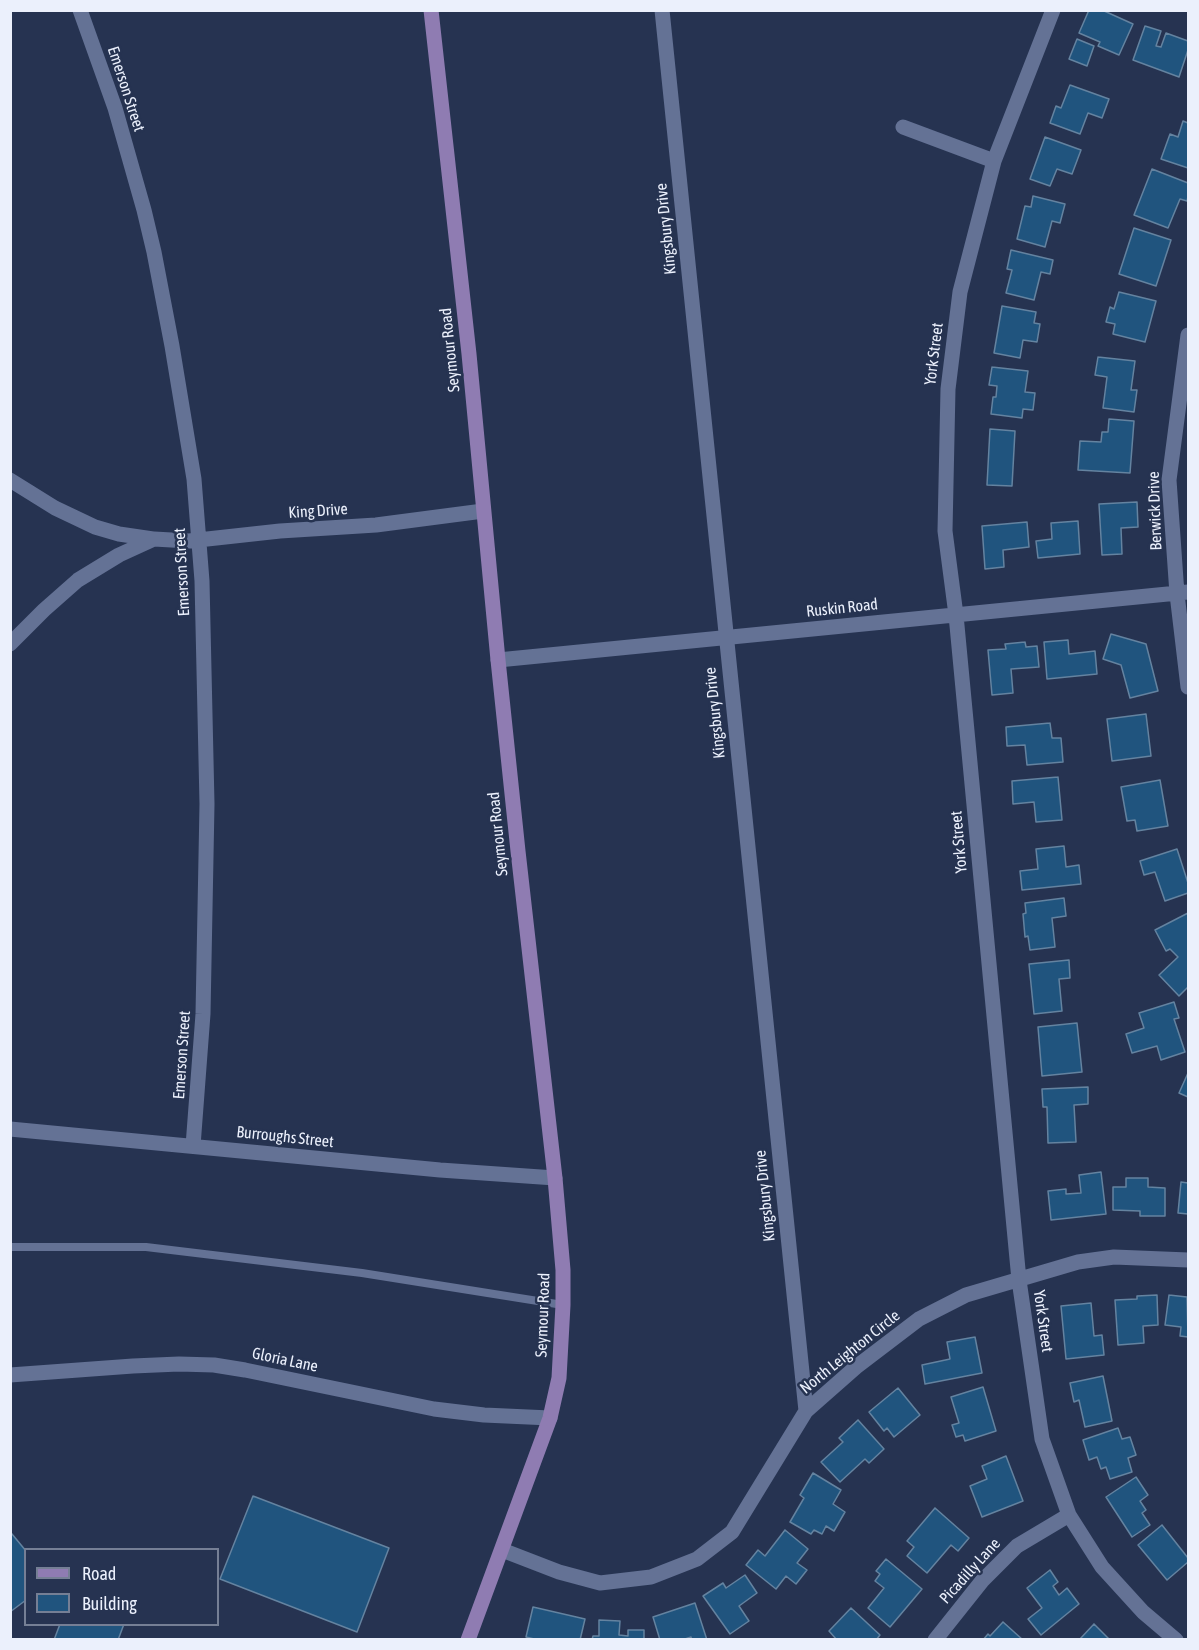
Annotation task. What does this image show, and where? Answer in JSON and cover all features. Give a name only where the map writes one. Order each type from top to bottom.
[{"type":"street","name":"Emerson Street","points":[[80,10],[115,108],[142,201],[154,252],[194,479],[203,615],[207,804],[203,1014],[193,1146]]},
{"type":"street","name":"Seymour Road","points":[[431,10],[469,354],[498,660],[563,1270],[559,1377],[550,1418],[468,1640]]},
{"type":"street","name":"Kingsbury Drive","points":[[662,10],[806,1411]]},
{"type":"street","name":"York Street","points":[[1053,10],[994,160],[960,292],[948,389],[945,531],[956,615],[1019,1280],[1042,1438],[1069,1515],[1102,1567],[1143,1612],[1176,1640]]},
{"type":"street","points":[[903,127],[994,160]]},
{"type":"street","name":"Berwick Drive","points":[[1188,335],[1169,480],[1183,593],[1188,687]]},
{"type":"street","name":"King Drive","points":[[10,480],[55,508],[95,527],[119,534],[154,539],[199,540],[280,531],[376,525],[483,511]]},
{"type":"street","name":"King Drive","points":[[10,644],[78,580],[119,555],[154,539]]},
{"type":"street","name":"Ruskin Road","points":[[498,660],[1183,593]]},
{"type":"street","name":"Burroughs Street","points":[[10,1129],[440,1170],[555,1178]]},
{"type":"street","name":"North Leighton Circle","points":[[502,1550],[559,1572],[600,1583],[651,1578],[697,1559],[732,1532],[806,1411],[856,1367],[919,1319],[966,1295],[1078,1262],[1114,1257],[1188,1260]]},
{"type":"street","name":"Gloria Lane","points":[[10,1375],[133,1366],[214,1365],[434,1409],[484,1415],[550,1418]]},
{"type":"street","name":"Picadilly Lane","points":[[935,1640],[982,1581],[1017,1546],[1069,1515]]},
{"type":"lane","points":[[10,1247],[146,1247],[362,1273],[563,1305]]},
{"type":"building","points":[[1089,10],[1102,10],[1133,24],[1119,55],[1098,46],[1100,42],[1079,33]]},
{"type":"building","points":[[1145,26],[1161,31],[1156,46],[1161,47],[1166,33],[1188,41],[1188,50],[1179,77],[1133,60]]},
{"type":"building","points":[[1077,39],[1094,46],[1087,66],[1069,59]]},
{"type":"building","points":[[1070,85],[1109,99],[1102,118],[1088,113],[1080,134],[1050,123],[1056,106],[1061,108]]},
{"type":"building","points":[[1183,121],[1188,123],[1188,168],[1161,159],[1170,134],[1178,137]]},
{"type":"building","points":[[1045,137],[1081,150],[1072,174],[1057,169],[1050,186],[1030,179]]},
{"type":"building","points":[[1152,169],[1188,183],[1187,201],[1180,199],[1168,228],[1134,215]]},
{"type":"building","points":[[1033,196],[1065,204],[1060,223],[1052,221],[1045,247],[1017,239],[1025,206],[1031,207]]},
{"type":"building","points":[[1134,228],[1171,240],[1156,286],[1119,274]]},
{"type":"building","points":[[1011,250],[1053,260],[1050,274],[1041,272],[1034,300],[1006,293],[1012,270],[1007,269]]},
{"type":"building","points":[[1119,292],[1156,301],[1145,342],[1113,334],[1115,324],[1106,322],[1110,307],[1114,309]]},
{"type":"building","points":[[1002,306],[1036,312],[1034,323],[1040,324],[1037,342],[1023,340],[1020,358],[994,353]]},
{"type":"building","points":[[1098,357],[1135,361],[1131,390],[1137,390],[1134,412],[1103,408],[1107,377],[1095,375]]},
{"type":"building","points":[[992,367],[1028,371],[1025,392],[1035,393],[1033,410],[1023,409],[1022,418],[991,414],[997,386],[989,385]]},
{"type":"building","points":[[1109,419],[1134,421],[1130,473],[1078,470],[1080,441],[1101,442],[1102,432],[1108,432]]},
{"type":"building","points":[[990,429],[1015,431],[1012,486],[987,485]]},
{"type":"building","points":[[1137,502],[1138,527],[1121,528],[1122,554],[1102,555],[1099,504]]},
{"type":"building","points":[[1078,521],[1080,554],[1038,558],[1036,541],[1052,539],[1051,523]]},
{"type":"building","points":[[1027,522],[1029,547],[1003,550],[1004,567],[985,569],[982,526]]},
{"type":"building","points":[[1111,634],[1146,644],[1158,691],[1130,698],[1121,665],[1103,659]]},
{"type":"building","points":[[1068,640],[1069,654],[1095,651],[1097,674],[1047,679],[1044,642]]},
{"type":"building","points":[[1025,642],[1026,647],[1037,646],[1039,667],[1011,669],[1013,693],[992,695],[988,650],[1006,649],[1005,644]]},
{"type":"building","points":[[1146,714],[1151,756],[1112,761],[1107,719]]},
{"type":"building","points":[[1050,723],[1052,738],[1061,738],[1063,762],[1027,765],[1025,745],[1007,746],[1006,727]]},
{"type":"building","points":[[1058,777],[1062,820],[1036,822],[1034,802],[1013,804],[1012,781]]},
{"type":"building","points":[[1160,780],[1168,826],[1137,831],[1135,820],[1127,821],[1121,787]]},
{"type":"building","points":[[1064,846],[1066,867],[1079,865],[1081,884],[1022,890],[1020,871],[1038,869],[1036,849]]},
{"type":"building","points":[[1177,849],[1188,883],[1188,893],[1165,901],[1155,872],[1144,875],[1140,861]]},
{"type":"building","points":[[1064,898],[1066,916],[1052,918],[1055,947],[1030,950],[1028,936],[1025,937],[1023,914],[1026,913],[1025,903]]},
{"type":"building","points":[[1188,913],[1188,987],[1179,996],[1159,975],[1178,957],[1170,949],[1166,951],[1155,930]]},
{"type":"building","points":[[1069,960],[1070,978],[1059,979],[1062,1011],[1034,1014],[1029,964]]},
{"type":"building","points":[[1174,1002],[1179,1018],[1174,1019],[1185,1052],[1161,1060],[1157,1046],[1132,1053],[1126,1034],[1144,1028],[1139,1013]]},
{"type":"building","points":[[1077,1023],[1082,1072],[1042,1076],[1038,1027]]},
{"type":"building","points":[[1188,1073],[1188,1097],[1179,1093]]},
{"type":"building","points":[[1088,1087],[1088,1104],[1074,1105],[1076,1142],[1048,1143],[1047,1107],[1043,1107],[1042,1089]]},
{"type":"building","points":[[1101,1172],[1106,1214],[1051,1220],[1048,1191],[1066,1189],[1066,1194],[1081,1193],[1079,1175]]},
{"type":"building","points":[[1126,1178],[1148,1178],[1148,1187],[1165,1188],[1165,1216],[1140,1216],[1140,1211],[1113,1210],[1113,1187],[1126,1187]]},
{"type":"building","points":[[1181,1182],[1188,1183],[1188,1214],[1178,1213]]},
{"type":"building","points":[[1157,1295],[1158,1325],[1143,1326],[1144,1343],[1118,1345],[1115,1300]]},
{"type":"building","points":[[1169,1295],[1187,1297],[1188,1337],[1180,1336],[1181,1327],[1165,1325]]},
{"type":"building","points":[[1091,1303],[1094,1336],[1102,1335],[1104,1355],[1066,1359],[1061,1306]]},
{"type":"building","points":[[975,1337],[982,1373],[925,1384],[922,1365],[950,1359],[947,1342]]},
{"type":"building","points":[[1103,1376],[1112,1421],[1085,1427],[1079,1400],[1074,1402],[1070,1383]]},
{"type":"building","points":[[983,1387],[996,1431],[965,1441],[963,1435],[956,1437],[952,1425],[959,1423],[951,1397]]},
{"type":"building","points":[[898,1388],[920,1415],[894,1437],[887,1428],[884,1431],[869,1412]]},
{"type":"building","points":[[858,1420],[884,1449],[869,1463],[865,1459],[840,1482],[821,1462],[843,1442],[839,1438]]},
{"type":"building","points":[[1118,1428],[1122,1439],[1130,1437],[1136,1455],[1128,1458],[1132,1472],[1110,1479],[1106,1467],[1101,1469],[1097,1457],[1089,1460],[1083,1440]]},
{"type":"building","points":[[1006,1456],[1023,1501],[982,1517],[970,1486],[987,1479],[982,1466]]},
{"type":"building","points":[[813,1473],[841,1490],[833,1504],[845,1512],[834,1531],[826,1526],[822,1534],[814,1530],[811,1534],[790,1522],[804,1498],[800,1495]]},
{"type":"building","points":[[1136,1477],[1148,1495],[1140,1501],[1146,1510],[1142,1513],[1150,1525],[1132,1537],[1106,1497]]},
{"type":"building","points":[[253,1496],[389,1548],[357,1632],[220,1579]]},
{"type":"building","points":[[935,1508],[969,1538],[958,1551],[951,1545],[927,1573],[907,1556],[914,1547],[907,1541]]},
{"type":"building","points":[[1162,1525],[1188,1558],[1188,1562],[1167,1580],[1138,1545]]},
{"type":"building","points":[[785,1530],[808,1549],[797,1563],[807,1570],[796,1584],[786,1576],[776,1589],[746,1565],[758,1550],[765,1556]]},
{"type":"building","points":[[12,1534],[24,1549],[24,1602],[10,1612],[10,1536]]},
{"type":"building","points":[[886,1559],[922,1589],[890,1627],[868,1608],[884,1588],[875,1581],[880,1574],[876,1571]]},
{"type":"building","points":[[1050,1570],[1058,1582],[1053,1586],[1059,1595],[1067,1588],[1079,1604],[1041,1635],[1028,1619],[1042,1608],[1027,1588]]},
{"type":"building","points":[[745,1575],[757,1593],[739,1606],[749,1621],[730,1634],[703,1596],[723,1583],[726,1588]]},
{"type":"building","points":[[695,1603],[707,1640],[692,1640],[691,1637],[682,1640],[660,1640],[653,1617]]},
{"type":"building","points":[[533,1607],[585,1619],[580,1640],[538,1640],[526,1637]]},
{"type":"building","points":[[851,1608],[880,1635],[876,1640],[837,1640],[829,1631]]},
{"type":"building","points":[[599,1620],[620,1621],[619,1635],[628,1636],[628,1630],[644,1630],[644,1640],[592,1640],[593,1636],[599,1636]]},
{"type":"building","points":[[1003,1622],[1023,1640],[983,1640],[988,1634],[990,1636]]},
{"type":"building","points":[[1094,1624],[1110,1640],[1079,1640]]},
{"type":"building","points":[[59,1626],[123,1626],[118,1640],[54,1640]]}]
